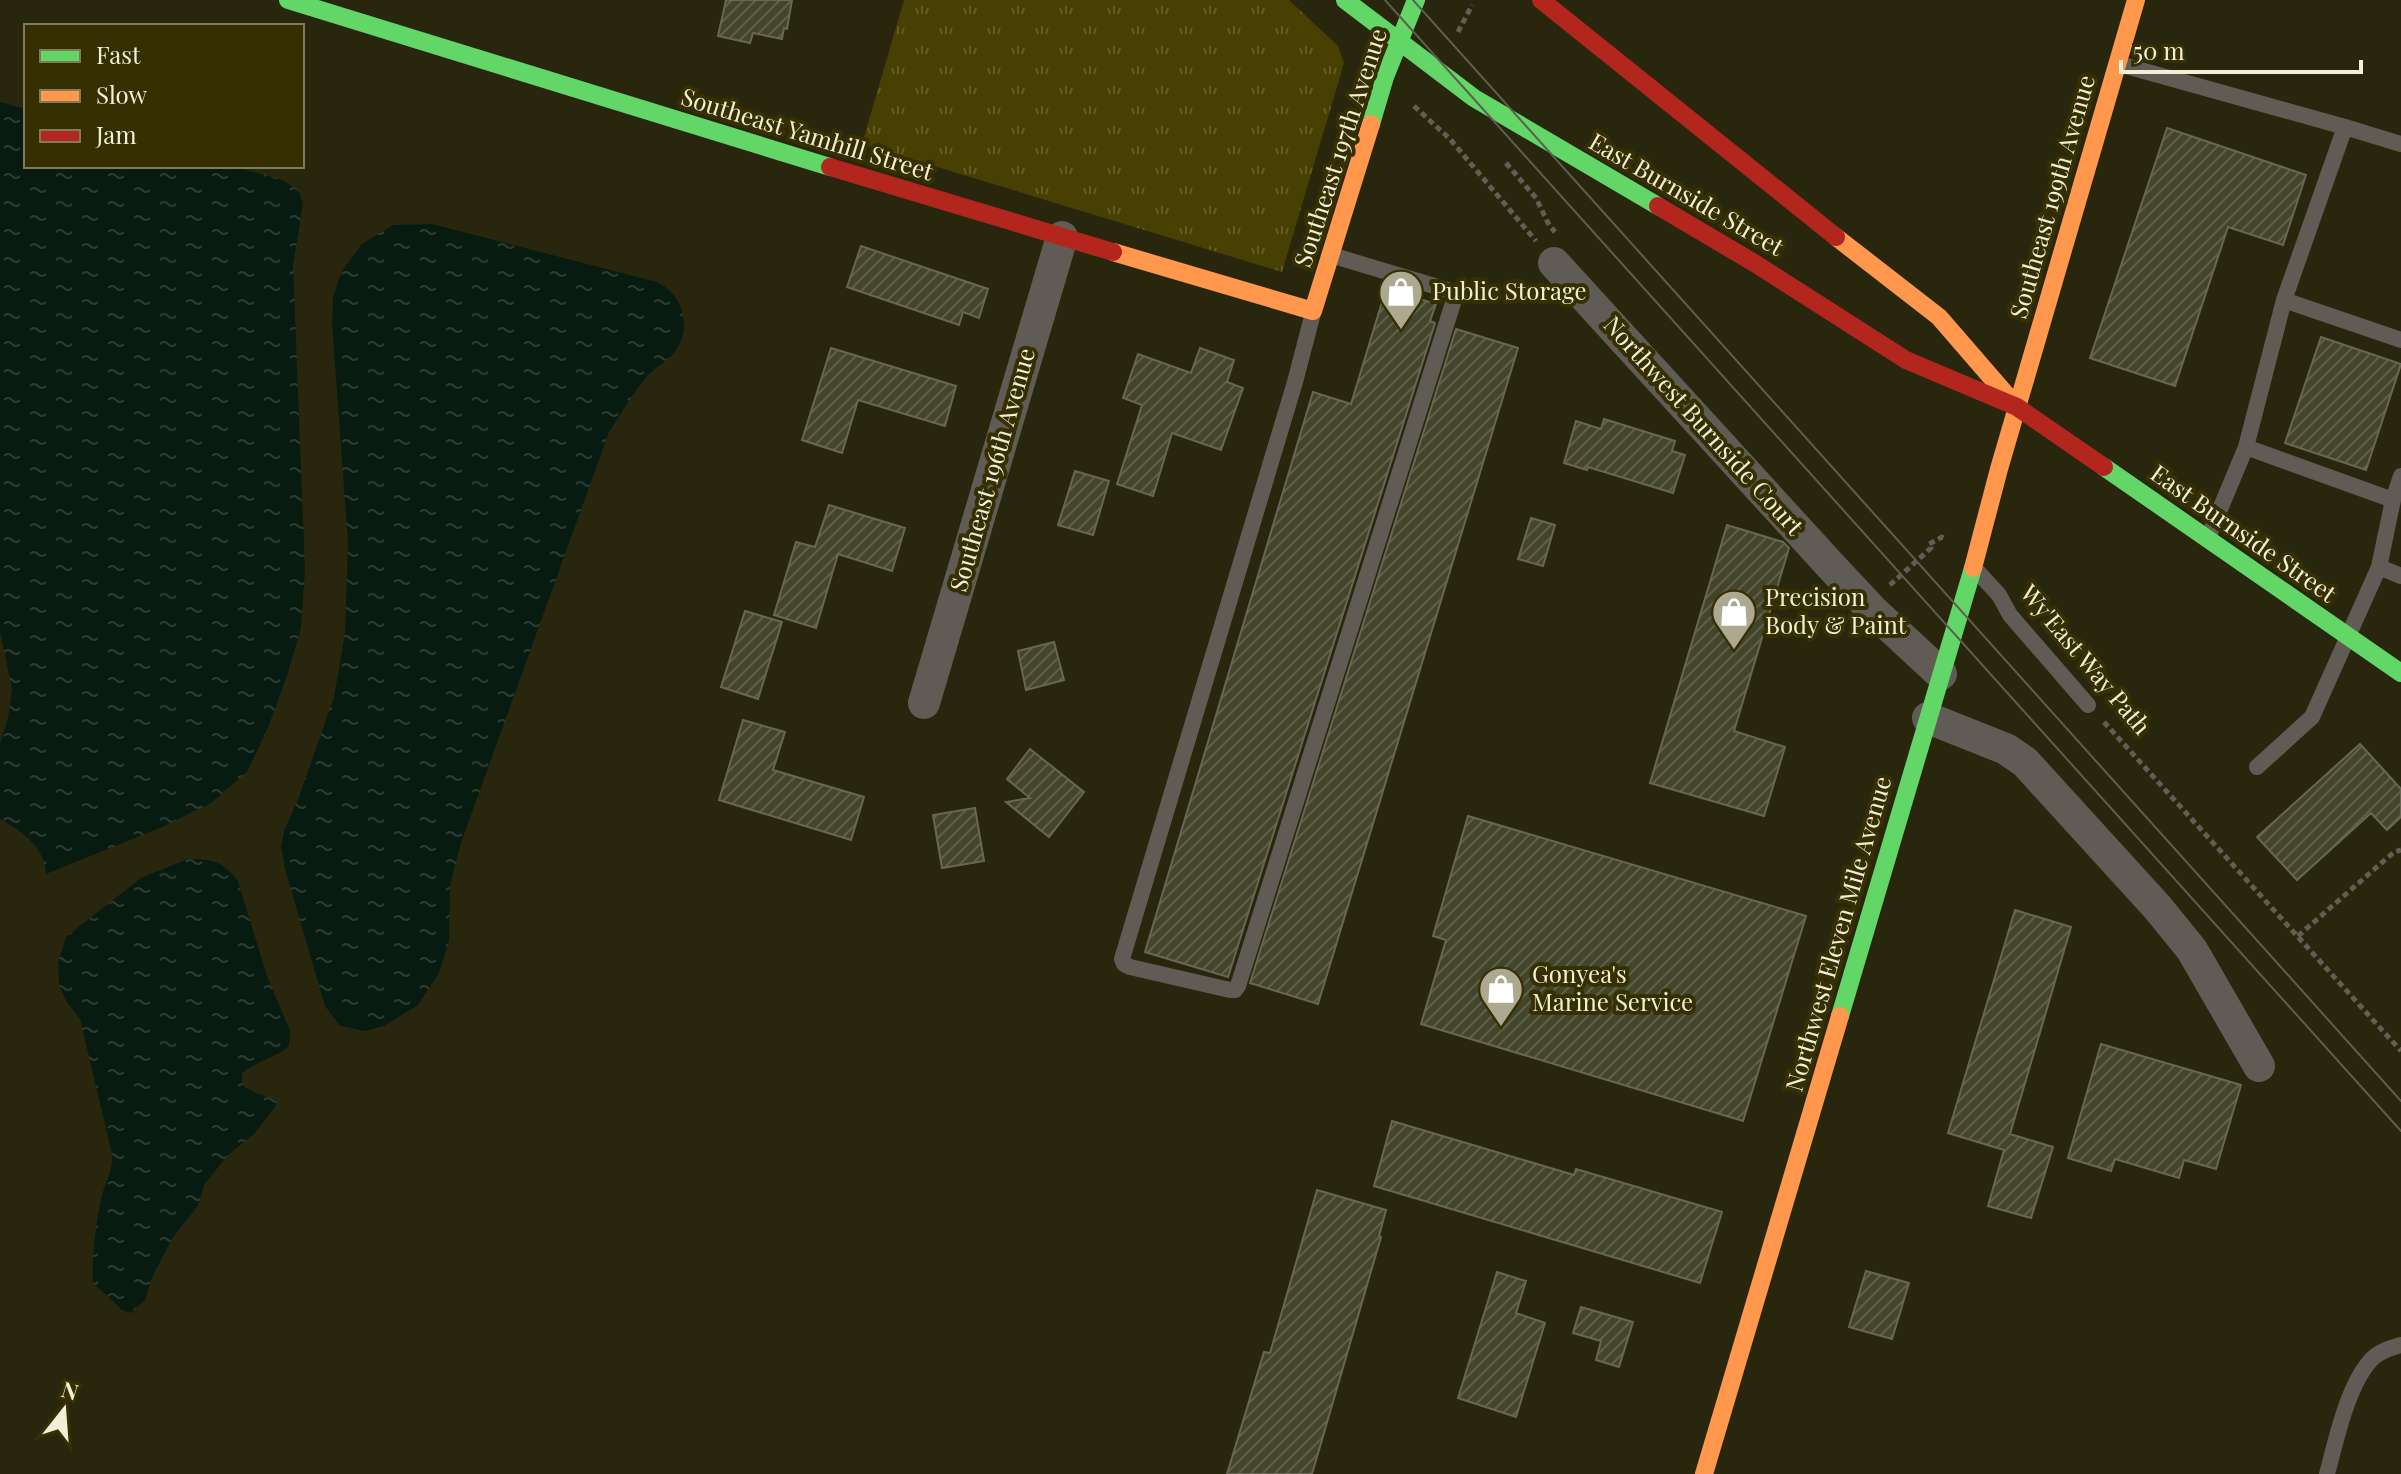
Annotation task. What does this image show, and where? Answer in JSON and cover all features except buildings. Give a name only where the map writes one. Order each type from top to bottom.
[{"type":"street","name":"Southeast Yamhill Street","points":[[288,0],[1313,311]]},
{"type":"street","name":"East Burnside Street","points":[[1345,0],[1474,98],[1756,264],[1906,360],[2017,407],[2401,673]]},
{"type":"street","name":"Southeast 197th Avenue","points":[[1313,311],[1385,77],[1416,0]]},
{"type":"street","name":"East Burnside Street","points":[[1541,0],[1761,179],[1939,317],[2017,407]]},
{"type":"street","name":"Southeast 199th Avenue","points":[[2017,407],[2136,0]]},
{"type":"street","name":"Southeast 196th Avenue","points":[[924,703],[1062,237]]},
{"type":"street","name":"Northwest Burnside Court","points":[[1554,263],[1873,611],[1941,674]]},
{"type":"street","name":"Northwest Eleven Mile Avenue","points":[[1704,1474],[1973,567],[2017,407]]},
{"type":"street","points":[[1928,718],[2006,749],[2025,762],[2158,908],[2192,950],[2259,1066]]},
{"type":"lane","points":[[2117,64],[2401,144]]},
{"type":"lane","points":[[2208,538],[2246,447],[2284,300],[2345,127]]},
{"type":"lane","points":[[1313,311],[1295,382],[1122,959],[1130,967],[1230,990],[1238,986],[1454,297],[1451,291],[1331,254]]},
{"type":"lane","points":[[2284,300],[2401,340]]},
{"type":"lane","points":[[2246,447],[2393,500]]},
{"type":"lane","points":[[2257,767],[2312,717],[2379,567],[2401,476]]},
{"type":"lane","name":"Wy'East Way Path","points":[[1973,567],[2088,705]]},
{"type":"lane","points":[[2379,567],[2401,576]]},
{"type":"lane","points":[[2327,1474],[2356,1382],[2372,1359],[2389,1348],[2401,1345]]},
{"type":"path","points":[[1458,32],[1472,5]]},
{"type":"path","points":[[1408,99],[1450,139],[1554,263]]},
{"type":"path","points":[[1893,591],[1888,586],[1931,548],[1929,544],[1942,537],[1973,567]]},
{"type":"path","name":"Wy'East Way Path","points":[[2088,705],[2401,1051]]},
{"type":"path","points":[[2298,936],[2394,852],[2401,850]]},
{"type":"green space","points":[[904,0],[1289,0],[1338,46],[1344,63],[1282,272],[862,144]]},
{"type":"water","points":[[0,102],[24,108],[24,168],[239,168],[283,180],[299,191],[303,204],[293,265],[305,570],[301,628],[268,728],[247,772],[211,803],[160,828],[46,874],[37,848],[0,819],[0,744],[12,689],[0,631]]},
{"type":"water","points":[[432,224],[657,282],[674,296],[683,314],[684,325],[679,346],[647,376],[609,432],[461,843],[450,885],[449,941],[439,973],[418,1005],[384,1026],[365,1031],[340,1026],[325,1006],[281,846],[334,697],[345,633],[348,543],[332,323],[333,297],[342,271],[362,244],[393,225]]},
{"type":"water","points":[[188,859],[216,862],[238,881],[267,976],[290,1031],[289,1046],[242,1073],[242,1084],[276,1100],[276,1106],[254,1134],[228,1155],[204,1185],[198,1206],[173,1237],[152,1277],[145,1300],[131,1313],[122,1310],[93,1283],[97,1224],[112,1154],[80,1019],[66,1001],[59,985],[58,962],[66,937],[141,878]]},
{"type":"tram line","points":[[1385,0],[2401,1131]]},
{"type":"tram line","points":[[1413,0],[2401,1101]]},
{"type":"traffic: fast","points":[[288,0],[830,167]]},
{"type":"traffic: fast","points":[[1345,0],[1474,98],[1658,206]]},
{"type":"traffic: fast","points":[[1371,124],[1385,77],[1416,0]]},
{"type":"traffic: fast","points":[[2104,467],[2401,673]]},
{"type":"traffic: fast","points":[[1840,1016],[1973,568]]},
{"type":"traffic: slow","points":[[1973,568],[2136,0]]},
{"type":"traffic: slow","points":[[1113,252],[1313,311],[1371,124]]},
{"type":"traffic: slow","points":[[1836,237],[1939,317],[2010,399]]},
{"type":"traffic: slow","points":[[1704,1474],[1840,1016]]},
{"type":"traffic: jam","points":[[1541,0],[1836,237]]},
{"type":"traffic: jam","points":[[830,167],[1113,252]]},
{"type":"traffic: jam","points":[[1658,206],[1756,264],[1906,360],[2017,407],[2104,467]]},
{"type":"place","name":"Public Storage","points":[[1401,331]]},
{"type":"place","name":"Precision Body & Paint","points":[[1734,651]]},
{"type":"place","name":"Gonyea's Marine Service","points":[[1501,1028]]}]
